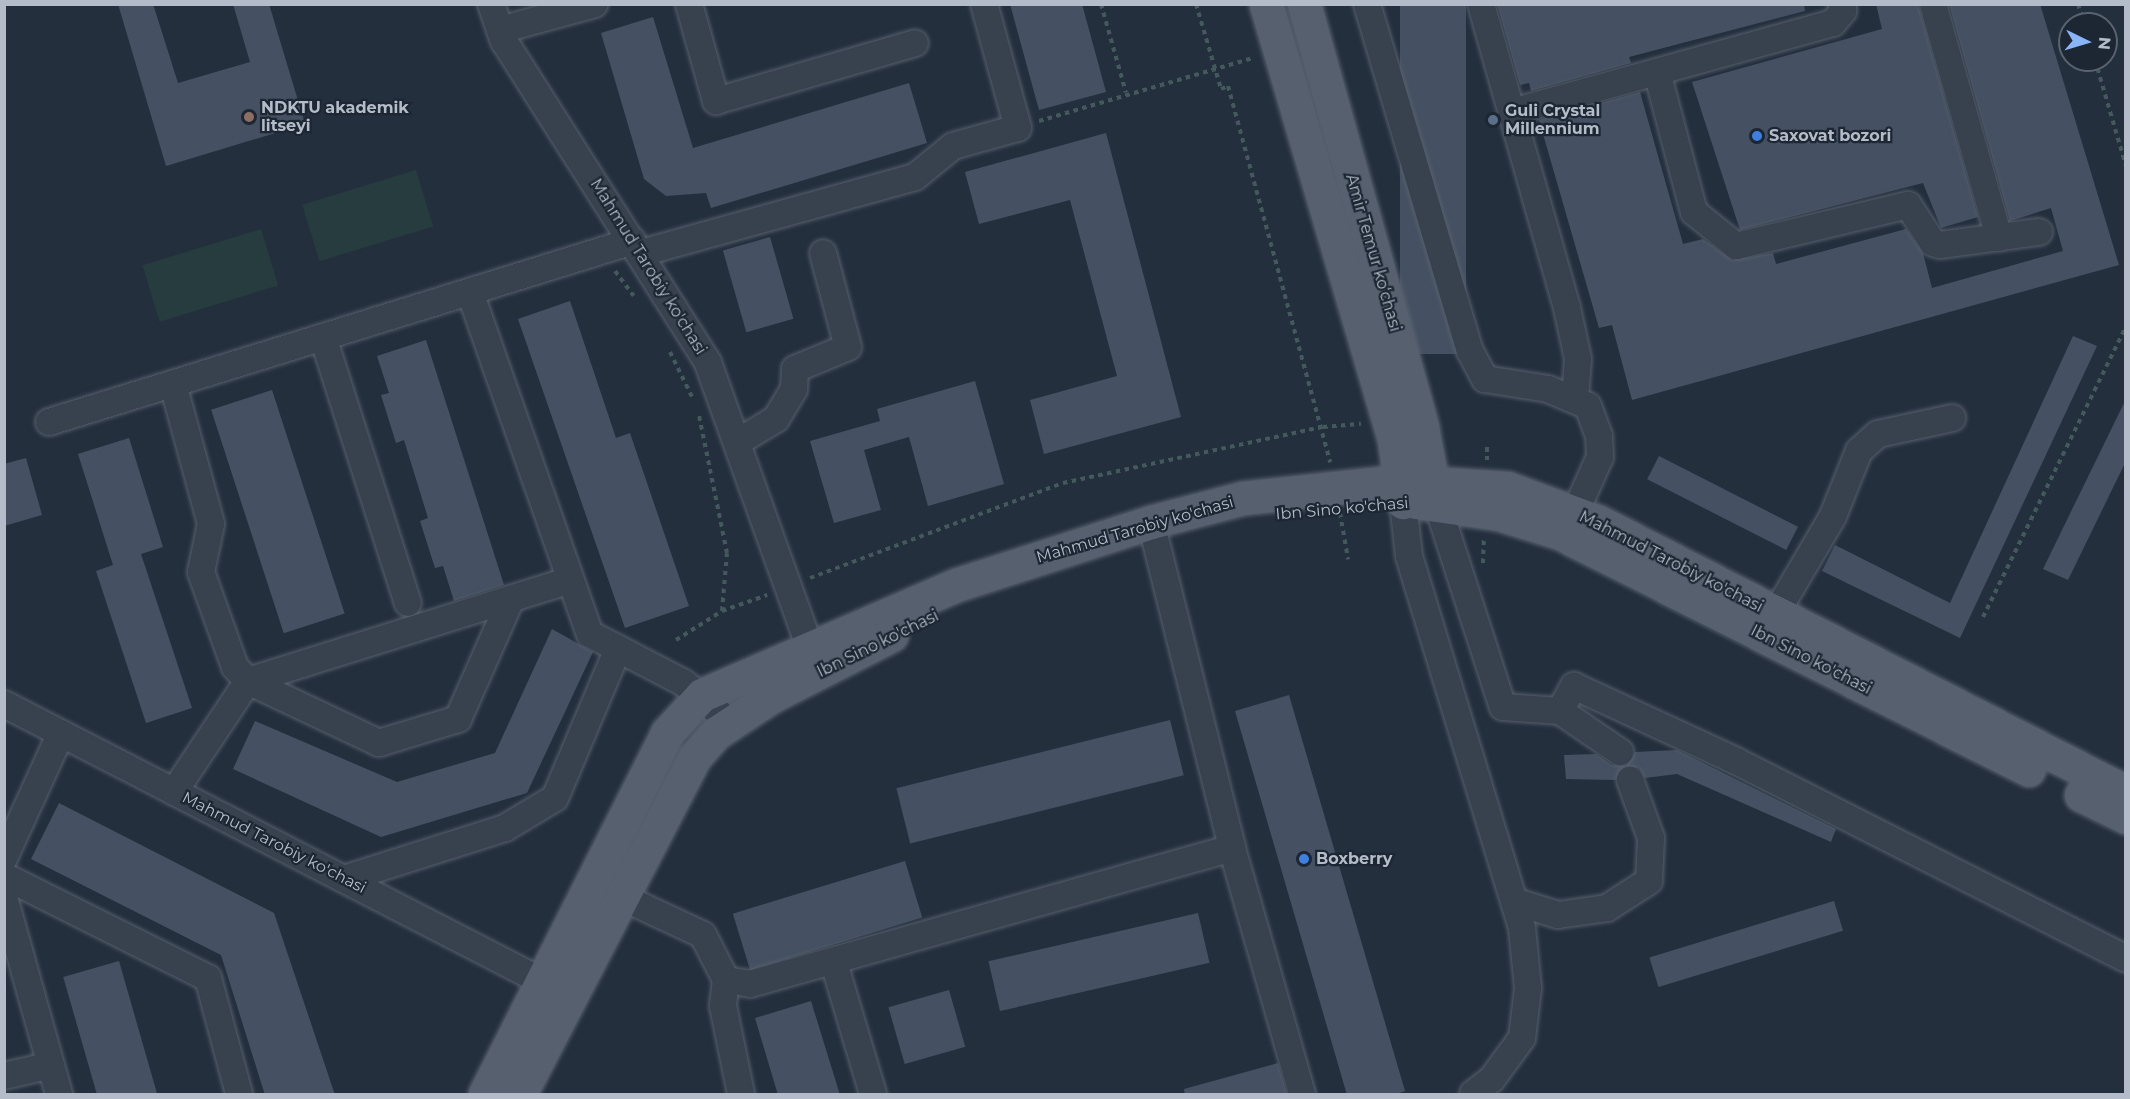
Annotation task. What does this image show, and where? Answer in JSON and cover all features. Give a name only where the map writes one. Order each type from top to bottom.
[{"type":"main road","name":"Amir Temur ko‘chasi","points":[[1266,4],[1389,422],[1402,491]]},
{"type":"main road","name":"Amir Temur ko‘chasi","points":[[1304,4],[1434,492]]},
{"type":"main road","name":"Mahmud Tarobiy ko'chasi","points":[[485,1095],[667,733],[702,695],[814,659],[956,585],[1154,533],[1243,498],[1507,488],[1575,513],[2126,792]]},
{"type":"main road","name":"Ibn Sino ko'chasi","points":[[1434,492],[1606,554],[2126,817]]},
{"type":"main road","name":"Ibn Sino ko'chasi","points":[[731,723],[772,696],[814,659]]},
{"type":"main road","points":[[520,1095],[694,758],[731,723]]},
{"type":"street","name":"Mahmud Tarobiy ko'chasi","points":[[490,4],[500,30],[708,363],[814,659]]},
{"type":"street","points":[[500,30],[595,4]]},
{"type":"street","points":[[689,4],[716,101],[915,43]]},
{"type":"street","points":[[49,422],[601,251],[637,247],[915,177],[953,146],[1018,128],[984,4]]},
{"type":"street","points":[[1367,4],[1470,351],[1485,379],[1548,389],[1588,406],[1599,436],[1600,457],[1575,513]]},
{"type":"street","points":[[1481,4],[1567,308],[1578,359],[1575,400]]},
{"type":"street","points":[[1512,112],[1833,23],[1844,11],[1842,4]]},
{"type":"street","points":[[1932,4],[1999,238]]},
{"type":"street","points":[[1657,72],[1694,212],[1736,246],[1908,205],[1932,243],[1955,245],[2039,232]]},
{"type":"street","points":[[738,442],[776,419],[794,389],[795,369],[848,347],[823,253]]},
{"type":"street","points":[[470,292],[590,634],[702,695],[731,723]]},
{"type":"street","points":[[322,338],[408,603]]},
{"type":"street","points":[[173,384],[211,524],[201,572],[235,667],[248,681],[379,743],[458,719],[511,598]]},
{"type":"street","points":[[1775,615],[1833,516],[1859,451],[1878,434],[1952,418]]},
{"type":"street","points":[[1402,491],[1409,556],[1516,902],[1528,988],[1521,1038],[1487,1090]]},
{"type":"street","points":[[1434,492],[1451,559],[1503,706],[1560,711],[1620,752]]},
{"type":"street","points":[[1154,533],[1232,848],[1302,1095]]},
{"type":"street","points":[[174,792],[248,681],[571,580]]},
{"type":"street","points":[[344,879],[505,828],[555,798],[618,649]]},
{"type":"street","points":[[1560,711],[1574,686],[1736,761],[2126,959]]},
{"type":"street","name":"Mahmud Tarobiy ko'chasi","points":[[4,704],[543,982]]},
{"type":"street","points":[[4,858],[61,733]]},
{"type":"street","points":[[1516,902],[1558,915],[1606,908],[1648,880],[1651,838],[1630,780]]},
{"type":"street","points":[[726,980],[750,984],[834,963],[1232,848]]},
{"type":"street","points":[[4,876],[208,978],[239,1095]]},
{"type":"street","points":[[4,897],[59,1095]]},
{"type":"street","points":[[622,897],[703,935],[726,980],[723,1006],[741,1095]]},
{"type":"street","points":[[834,963],[873,1095]]},
{"type":"street","points":[[4,1076],[51,1065]]},
{"type":"path","points":[[1101,4],[1126,93]]},
{"type":"path","points":[[1196,4],[1221,88],[1228,86],[1323,427]]},
{"type":"path","points":[[1018,128],[1126,93],[1280,51]]},
{"type":"path","points":[[2099,72],[2126,166]]},
{"type":"path","points":[[601,251],[639,303]]},
{"type":"path","points":[[1983,617],[2126,326]]},
{"type":"path","points":[[668,349],[697,407],[728,553],[722,611]]},
{"type":"path","points":[[676,640],[722,611],[1063,483],[1323,427],[1389,422]]},
{"type":"green space","points":[[416,170],[433,226],[319,261],[302,205]]},
{"type":"green space","points":[[261,229],[278,285],[160,322],[142,265]]},
{"type":"building","points":[[118,4],[153,4],[178,83],[250,62],[233,4],[269,4],[305,124],[166,166]]},
{"type":"building","points":[[1010,4],[1082,4],[1106,92],[1039,110]]},
{"type":"building","points":[[1400,4],[1466,4],[1466,354],[1400,354]]},
{"type":"building","points":[[1497,4],[1804,4],[1805,11],[1629,57],[1631,63],[1531,91],[1529,83],[1520,85]]},
{"type":"building","points":[[1876,4],[1918,4],[1978,217],[1941,228],[1923,183],[1740,230],[1692,82],[1882,29]]},
{"type":"building","points":[[1949,4],[2040,4],[2058,63],[2058,72],[2061,72],[2119,265],[1632,400],[1612,325],[1599,328],[1539,120],[1640,92],[1683,244],[1703,239],[1732,260],[1773,253],[1776,264],[1906,229],[1923,253],[1932,288],[2063,251],[2051,208],[2010,221]]},
{"type":"building","points":[[653,17],[693,148],[909,83],[927,143],[711,208],[706,193],[666,196],[644,179],[601,33]]},
{"type":"building","points":[[1106,133],[1181,417],[1044,454],[1030,400],[1117,376],[1070,200],[979,224],[965,172]]},
{"type":"building","points":[[770,237],[793,319],[746,332],[723,251]]},
{"type":"building","points":[[570,301],[616,438],[630,433],[689,606],[625,628],[518,319]]},
{"type":"building","points":[[2073,336],[2097,346],[1960,638],[1822,571],[1835,545],[1950,603]]},
{"type":"building","points":[[426,340],[504,585],[454,601],[443,566],[435,568],[420,521],[428,518],[404,440],[396,443],[381,395],[389,393],[377,356]]},
{"type":"building","points":[[975,381],[1004,484],[928,506],[909,437],[864,450],[881,510],[834,523],[810,441],[880,421],[877,409]]},
{"type":"building","points":[[272,390],[345,613],[284,633],[211,410]]},
{"type":"building","points":[[2126,399],[2126,461],[2068,580],[2043,569]]},
{"type":"building","points":[[129,438],[163,547],[141,554],[192,708],[146,723],[96,571],[113,565],[78,454]]},
{"type":"building","points":[[1659,456],[1798,527],[1786,550],[1647,479]]},
{"type":"building","points":[[26,458],[42,515],[4,526],[4,464]]},
{"type":"building","points":[[552,629],[593,652],[527,793],[381,837],[233,769],[255,721],[397,782],[495,753]]},
{"type":"building","points":[[1289,695],[1405,1091],[1393,1095],[1347,1095],[1235,711]]},
{"type":"building","points":[[1170,720],[1184,775],[910,844],[896,788]]},
{"type":"building","points":[[1677,750],[1836,829],[1831,842],[1677,774],[1645,778],[1639,768],[1626,766],[1635,752]]},
{"type":"building","points":[[1596,754],[1612,765],[1625,766],[1615,780],[1566,779],[1564,755]]},
{"type":"building","points":[[59,803],[274,913],[335,1095],[265,1095],[221,955],[31,859]]},
{"type":"building","points":[[905,861],[922,917],[750,970],[733,914]]},
{"type":"building","points":[[1834,901],[1843,931],[1658,987],[1649,957]]},
{"type":"building","points":[[1198,913],[1209,963],[1000,1011],[989,961]]},
{"type":"building","points":[[119,961],[157,1094],[97,1094],[63,977]]},
{"type":"building","points":[[949,990],[965,1047],[905,1064],[888,1007]]},
{"type":"building","points":[[811,1001],[840,1095],[778,1095],[755,1018]]},
{"type":"building","points":[[1278,1063],[1287,1095],[1185,1095],[1184,1089]]},
{"type":"place","name":"NDKTU akademik litseyi","points":[[249,117]]},
{"type":"place","name":"Guli Crystal Millennium","points":[[1493,120]]},
{"type":"place","name":"Saxovat bozori","points":[[1757,136]]},
{"type":"place","name":"Boxberry","points":[[1304,859]]}]
